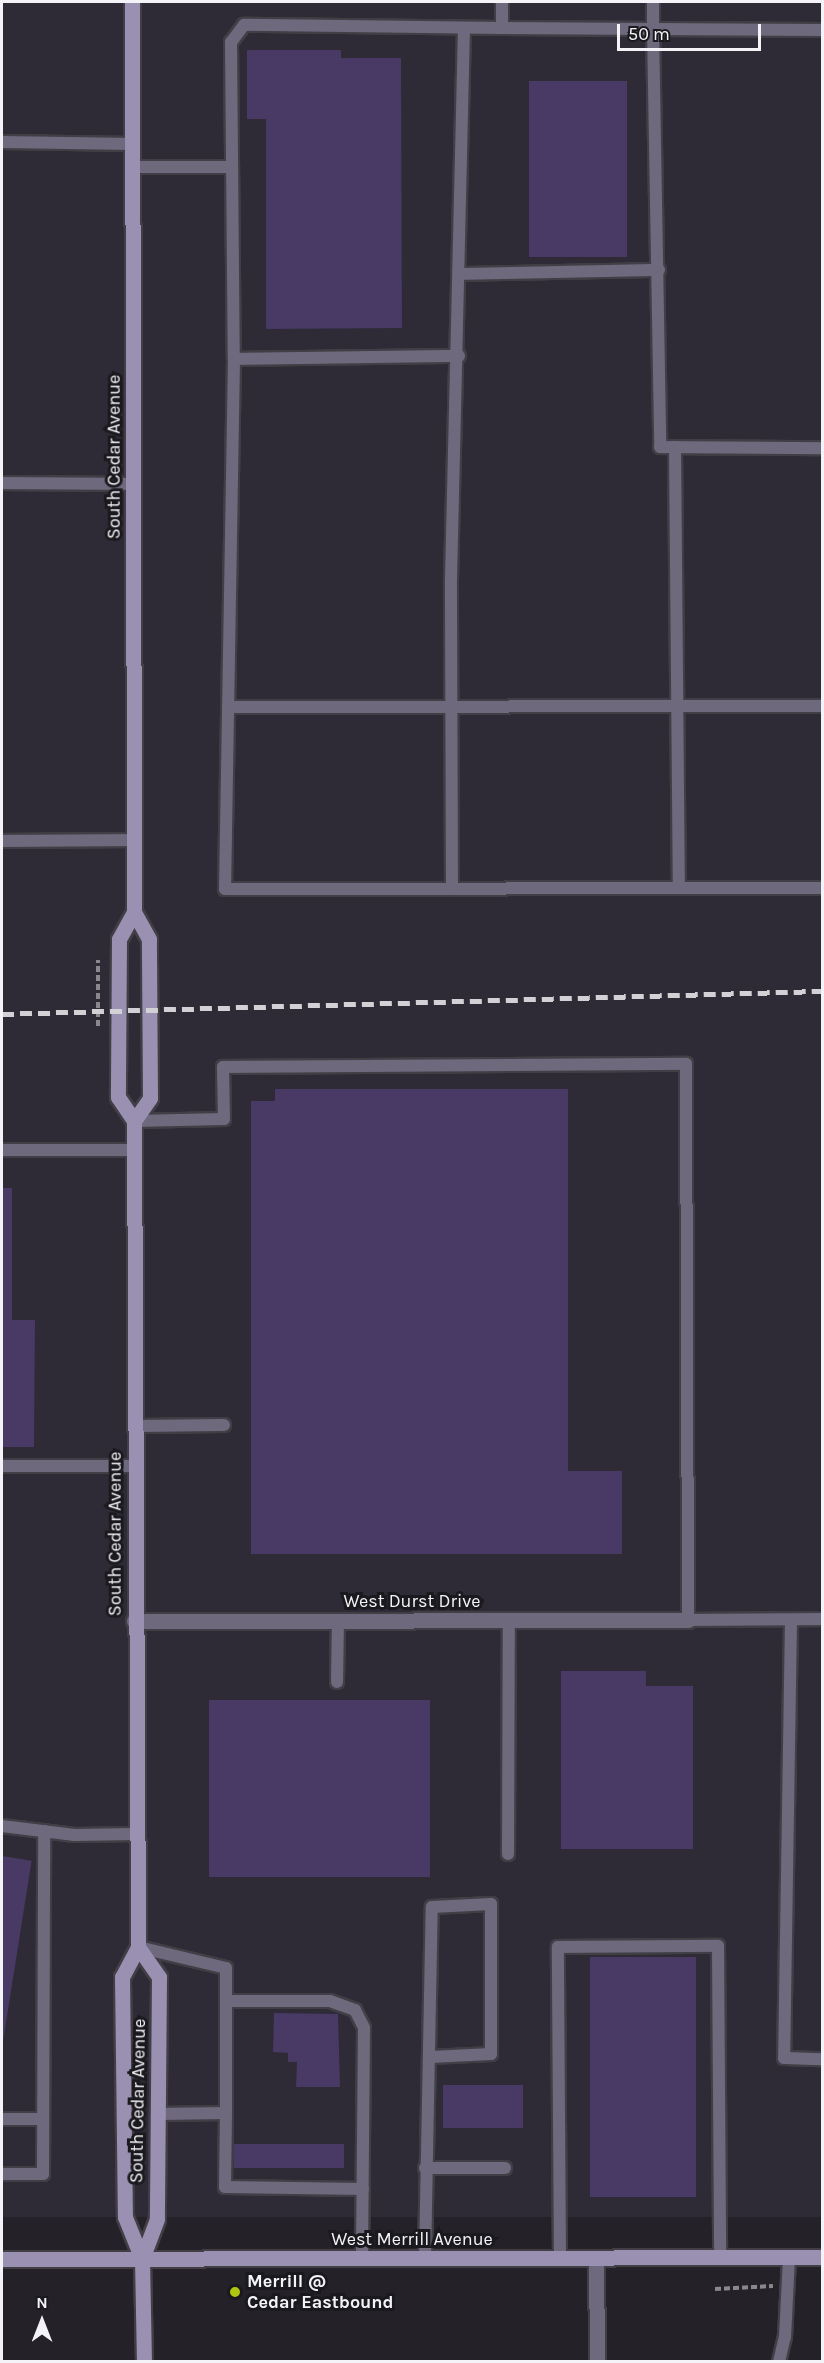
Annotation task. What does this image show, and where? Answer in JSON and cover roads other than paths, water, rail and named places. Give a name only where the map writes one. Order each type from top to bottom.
[{"type":"main road","name":"South Cedar Avenue","points":[[132,2],[135,840],[134,912],[119,939],[118,1097],[134,1121],[138,1947],[122,1977],[125,2217],[142,2259],[144,2361]]},
{"type":"main road","name":"South Cedar Avenue","points":[[134,912],[149,939],[150,1098],[134,1121]]},
{"type":"main road","name":"South Cedar Avenue","points":[[138,1947],[159,1977],[157,2219],[142,2259]]},
{"type":"main road","name":"West Merrill Avenue","points":[[2,2259],[363,2257],[560,2260],[822,2257]]},
{"type":"street","name":"West Durst Drive","points":[[135,1621],[688,1620]]},
{"type":"street","points":[[596,2259],[597,2361]]},
{"type":"lane","points":[[502,2],[502,28]]},
{"type":"lane","points":[[653,2],[660,447],[822,448]]},
{"type":"lane","points":[[822,30],[244,25],[231,42],[234,359],[225,889],[822,888]]},
{"type":"lane","points":[[452,889],[451,579],[459,356],[464,28]]},
{"type":"lane","points":[[2,142],[133,144]]},
{"type":"lane","points":[[133,166],[231,167]]},
{"type":"lane","points":[[460,274],[658,270]]},
{"type":"lane","points":[[234,359],[459,356]]},
{"type":"lane","points":[[675,447],[679,888]]},
{"type":"lane","points":[[2,483],[133,484]]},
{"type":"lane","points":[[228,707],[452,709],[822,706]]},
{"type":"lane","points":[[2,841],[135,840]]},
{"type":"lane","points":[[134,1121],[224,1119],[223,1067],[686,1064],[688,1620],[822,1619]]},
{"type":"lane","points":[[2,1149],[134,1150]]},
{"type":"lane","points":[[135,1426],[224,1425]]},
{"type":"lane","points":[[2,1466],[135,1466]]},
{"type":"lane","points":[[791,1620],[784,2058],[822,2059]]},
{"type":"lane","points":[[337,1682],[338,1621]]},
{"type":"lane","points":[[508,1854],[509,1621]]},
{"type":"lane","points":[[2,1826],[44,1831],[136,1834]]},
{"type":"lane","points":[[2,2174],[43,2174],[44,1831]]},
{"type":"lane","points":[[426,2258],[425,2168],[430,2057],[432,1906],[491,1904],[491,2054],[430,2057]]},
{"type":"lane","points":[[560,2260],[558,1947],[718,1946],[720,2258]]},
{"type":"lane","points":[[138,1947],[226,1968],[225,2187],[363,2189]]},
{"type":"lane","points":[[227,2001],[330,2001],[355,2010],[364,2028],[363,2257]]},
{"type":"lane","points":[[158,2114],[226,2113]]},
{"type":"lane","points":[[2,2119],[42,2119]]},
{"type":"lane","points":[[425,2168],[505,2168]]},
{"type":"lane","points":[[779,2361],[785,2337],[789,2257]]},
{"type":"railway","points":[[2,1014],[822,991]]},
{"type":"place","name":"Merrill @ Cedar Eastbound","points":[[235,2292]]}]
